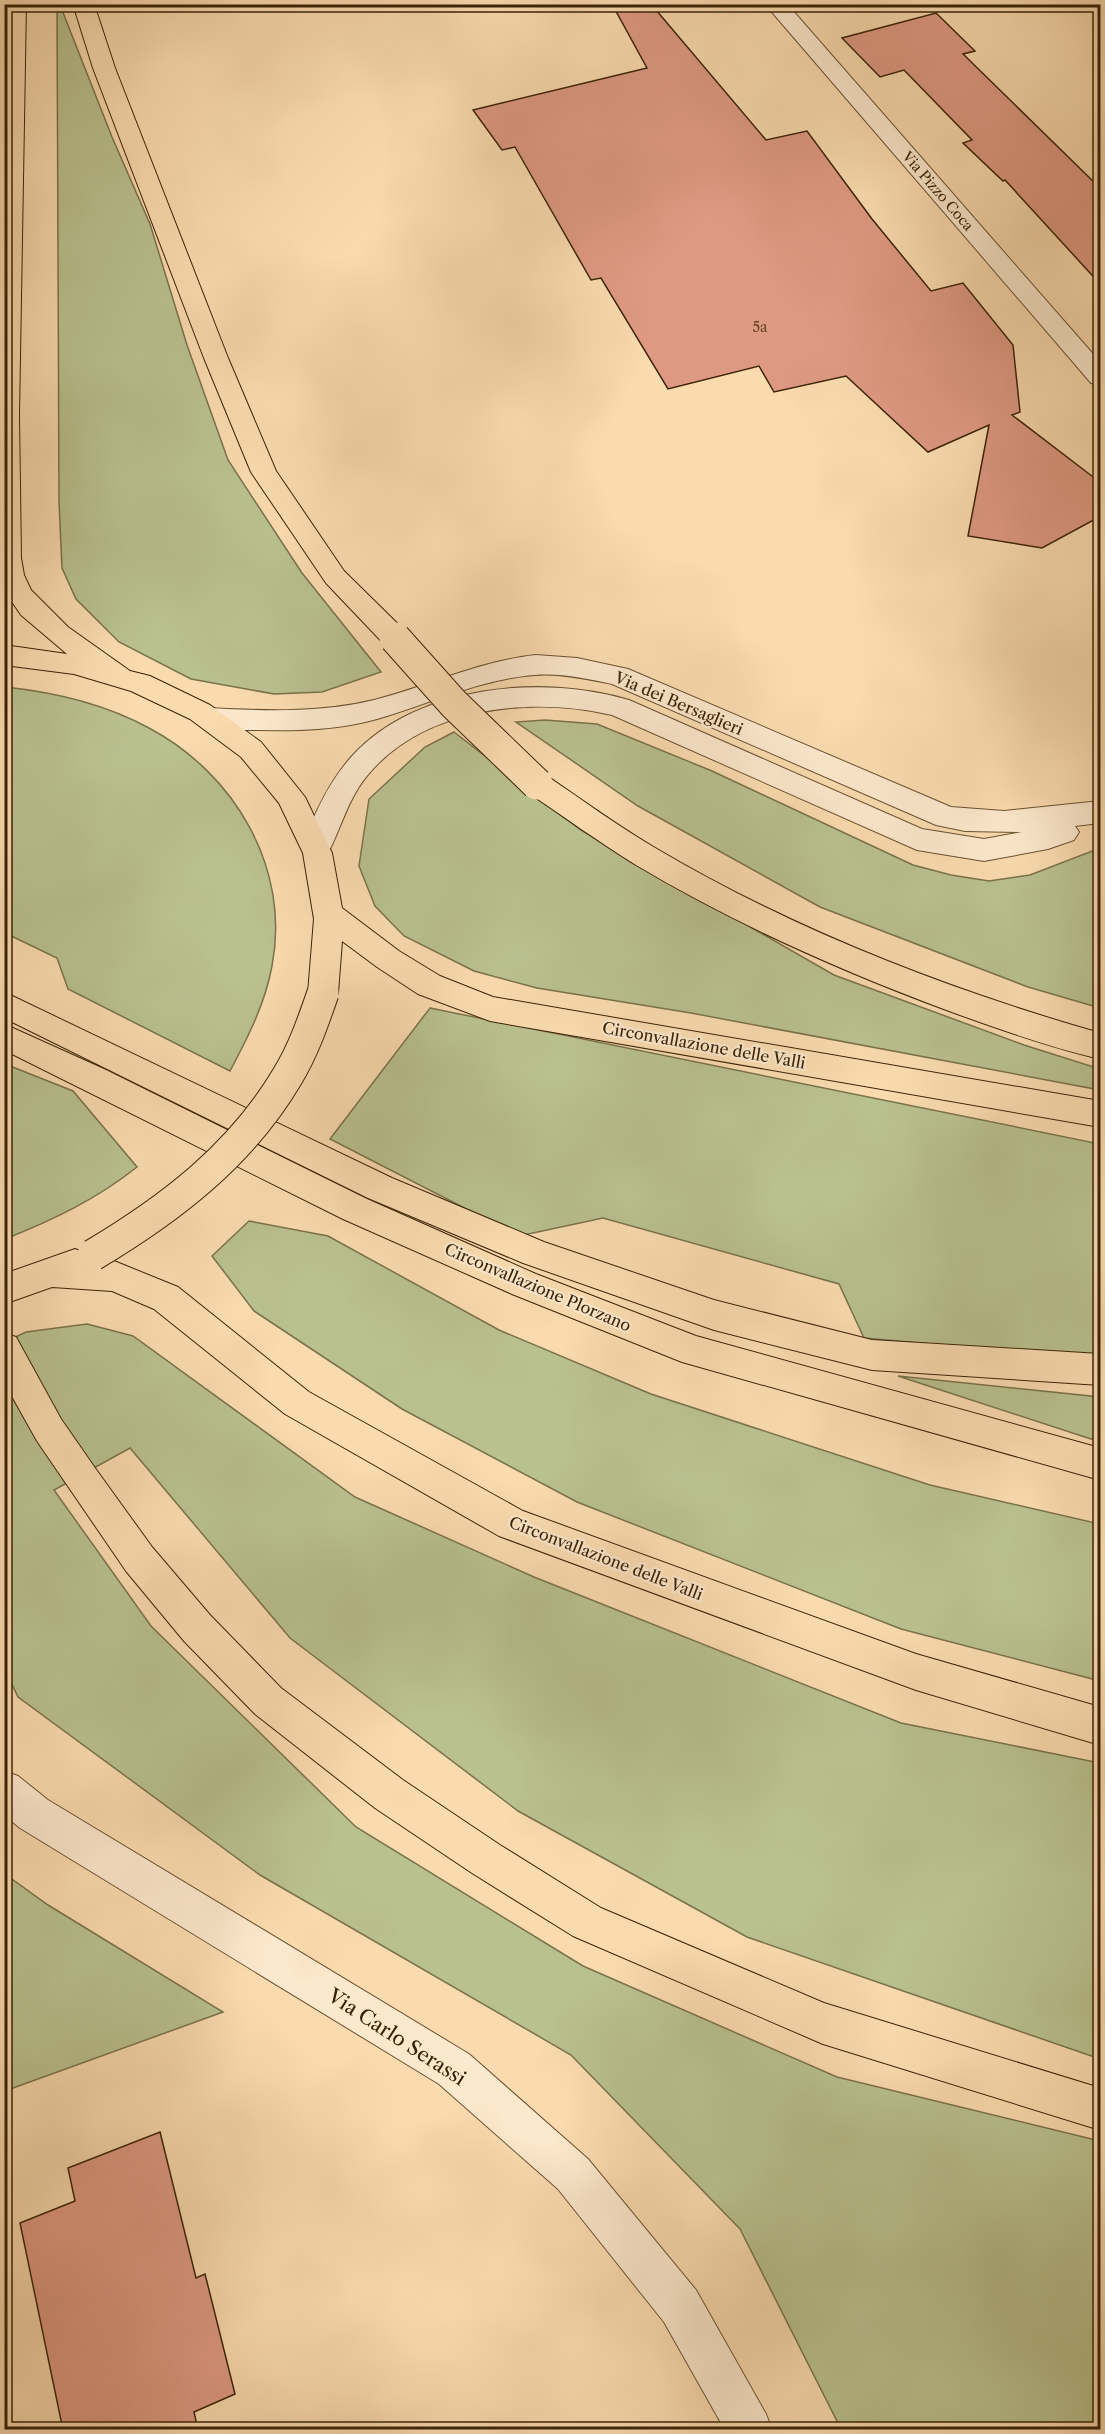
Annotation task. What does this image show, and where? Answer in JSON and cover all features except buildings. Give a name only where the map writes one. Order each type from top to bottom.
[{"type":"highway","points":[[16,4],[7,415],[8,558],[13,581],[22,598],[71,643],[119,675]]},
{"type":"highway","points":[[83,4],[112,90],[216,358],[264,472],[335,577],[395,638],[454,704],[537,784],[647,856],[747,910],[854,960],[955,1002],[1053,1034],[1101,1046]]},
{"type":"highway","points":[[4,655],[61,661],[119,675],[164,692],[210,718],[247,746],[278,778],[298,808],[317,847],[331,916],[331,944],[323,993],[315,1022],[292,1072],[264,1114],[237,1147],[208,1176],[167,1210],[93,1255],[55,1272],[4,1289]]},
{"type":"highway","name":"Circonvallazione delle Valli","points":[[331,916],[388,959],[429,985],[490,1009],[1101,1114]]},
{"type":"highway","name":"Circonvallazione Plorzano","points":[[4,1004],[380,1188],[535,1253],[714,1315],[872,1355],[1101,1370]]},
{"type":"highway","name":"Circonvallazione Plorzano","points":[[4,1036],[355,1209],[524,1284],[694,1351],[1101,1464]]},
{"type":"highway","name":"Circonvallazione delle Valli","points":[[55,1272],[114,1276],[166,1298],[297,1403],[512,1524],[916,1672],[1101,1726]]},
{"type":"highway","points":[[4,1348],[49,1430],[82,1480],[139,1559],[197,1628],[268,1701],[389,1794],[486,1859],[587,1922],[823,2023],[1101,2109]]},
{"type":"street","name":"Via Pizzo Coca","points":[[775,4],[1101,377]]},
{"type":"street","name":"Via dei Bersaglieri","points":[[210,718],[285,722],[334,717],[373,710],[491,674],[536,665],[580,668],[618,676],[946,817],[972,823],[1001,823],[1101,812]]},
{"type":"street","name":"Via dei Bersaglieri","points":[[317,847],[329,812],[346,784],[366,759],[392,740],[420,723],[447,711],[493,700],[548,695],[574,696],[619,707],[917,839],[984,850],[1048,838],[1101,819]]},
{"type":"street","name":"Via Carlo Serassi","points":[[4,1790],[34,1814],[454,2069],[573,2174],[680,2307],[750,2430]]},
{"type":"green space","points":[[57,5],[60,5],[112,137],[150,224],[187,345],[228,460],[302,573],[381,672],[322,692],[274,694],[191,679],[119,642],[76,599],[62,568],[59,502]]},
{"type":"green space","points":[[5,687],[78,700],[115,712],[149,728],[179,747],[207,770],[230,797],[250,827],[264,859],[273,894],[276,929],[272,966],[265,994],[230,1071],[68,989],[57,958],[5,933]]},
{"type":"green space","points":[[545,720],[597,724],[712,771],[913,865],[951,875],[989,881],[1030,875],[1100,848],[1100,1008],[1028,987],[820,907],[638,806],[516,722]]},
{"type":"green space","points":[[454,732],[581,830],[834,975],[1024,1045],[1100,1069],[1100,1090],[691,1013],[537,988],[474,971],[404,936],[375,906],[359,866],[369,799],[425,747]]},
{"type":"green space","points":[[430,1008],[1100,1144],[1100,1359],[864,1338],[839,1284],[603,1218],[519,1236],[330,1139]]},
{"type":"green space","points":[[5,1064],[73,1091],[137,1167],[122,1179],[74,1208],[5,1239]]},
{"type":"green space","points":[[249,1221],[328,1236],[499,1330],[651,1394],[930,1485],[1100,1524],[1100,1681],[901,1629],[577,1502],[402,1409],[254,1311],[212,1256]]},
{"type":"green space","points":[[87,1324],[133,1336],[355,1497],[534,1577],[901,1723],[1100,1763],[1100,2059],[747,1937],[518,1811],[290,1638],[130,1448],[54,1490],[151,1626],[356,1827],[583,1966],[837,2077],[1100,2141],[1100,2429],[841,2429],[740,2229],[571,2055],[260,1875],[18,1697],[5,1670],[5,1342],[26,1332]]},
{"type":"green space","points":[[898,1376],[1100,1397],[1100,1442]]},
{"type":"green space","points":[[5,1874],[48,1905],[223,2012],[5,2091]]}]
